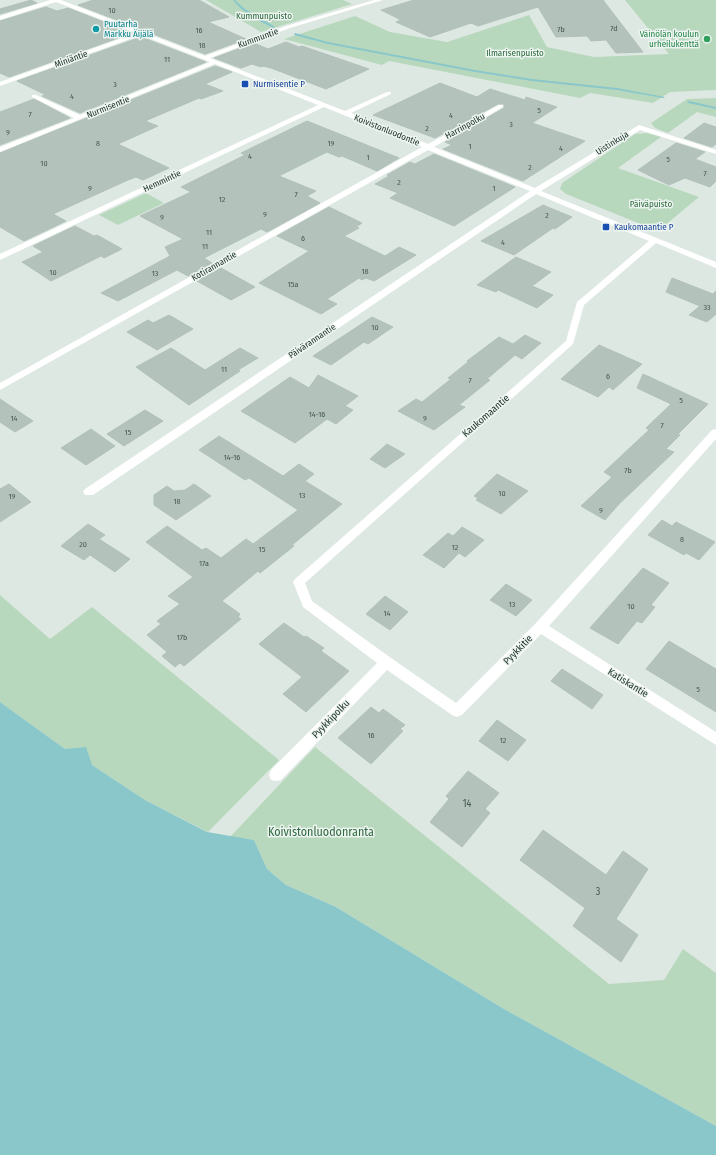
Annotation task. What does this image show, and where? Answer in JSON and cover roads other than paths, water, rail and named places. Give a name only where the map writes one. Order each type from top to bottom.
[{"type":"street","name":"Koivistonluodontie","points":[[59,0],[345,113],[716,265]]},
{"type":"street","points":[[0,18],[59,0]]},
{"type":"street","name":"Kummuntie","points":[[205,58],[288,27],[380,0]]},
{"type":"street","name":"Miniäntie","points":[[0,84],[142,33]]},
{"type":"street","name":"Nurmisentie","points":[[0,150],[216,62]]},
{"type":"street","points":[[345,113],[389,93]]},
{"type":"street","points":[[34,96],[80,118]]},
{"type":"street","name":"Hemmintie","points":[[0,257],[323,105]]},
{"type":"street","name":"Harrinpolku","points":[[428,147],[501,106]]},
{"type":"street","name":"Uistinkuja","points":[[536,191],[638,127],[716,152]]},
{"type":"street","name":"Kotirannantie","points":[[0,387],[428,147]]},
{"type":"street","name":"Päivärannantie","points":[[89,492],[536,191]]},
{"type":"street","name":"Kaukomaantie","points":[[299,582],[570,342],[580,304],[656,240]]},
{"type":"street","name":"Pyykkitie","points":[[299,582],[307,604],[386,662],[458,711],[540,627],[716,432]]},
{"type":"street","name":"Katiskantie","points":[[540,627],[716,739]]},
{"type":"street","name":"Pyykkipolku","points":[[276,776],[386,662]]},
{"type":"water","points":[[0,702],[65,749],[86,747],[92,765],[145,800],[207,832],[254,840],[267,869],[286,885],[336,907],[504,1009],[716,1126],[716,1155],[0,1155]]},
{"type":"waterway","points":[[234,0],[247,12],[274,27]]},
{"type":"waterway","points":[[295,34],[328,43],[475,71],[532,80],[617,89],[663,97]]},
{"type":"waterway","points":[[689,102],[716,108]]},
{"type":"place","name":"Puutarha Markku Äijälä","points":[[96,29]]},
{"type":"place","name":"Väinölän koulun urheilukenttä","points":[[707,39]]},
{"type":"place","name":"Nurmisentie P","points":[[245,84]]},
{"type":"place","name":"Kaukomaantie P","points":[[606,227]]},
{"type":"park label","name":"Kummunpuisto","points":[[264,16]]},
{"type":"park label","name":"Ilmarisenpuisto","points":[[515,53]]},
{"type":"park label","name":"Päiväpuisto","points":[[651,204]]},
{"type":"park label","name":"Koivistonluodonranta","points":[[321,832]]}]
